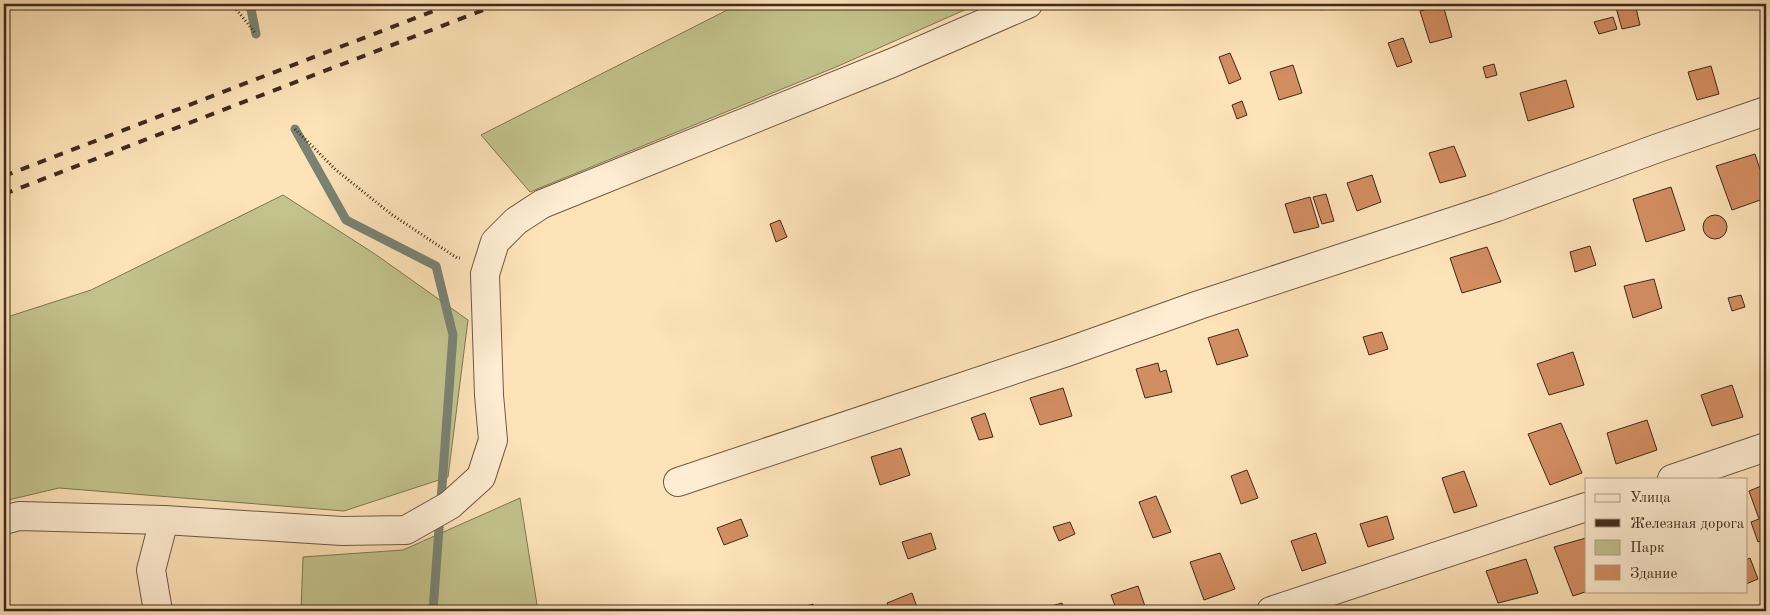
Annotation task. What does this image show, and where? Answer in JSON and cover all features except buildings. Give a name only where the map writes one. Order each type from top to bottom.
[{"type":"street","points":[[4,520],[19,516],[164,520],[342,530],[406,530],[450,505],[482,477],[493,440],[485,274],[495,242],[516,221],[542,204],[892,63],[1028,4]]},
{"type":"street","points":[[678,482],[1067,352],[1199,305],[1497,207],[1766,111]]},
{"type":"street","points":[[1675,478],[1766,447]]},
{"type":"street","points":[[1271,611],[1585,507]]},
{"type":"street","points":[[158,611],[151,570],[164,520]]},
{"type":"path","points":[[232,4],[256,34]]},
{"type":"path","points":[[294,129],[336,170],[391,214],[457,258],[491,255]]},
{"type":"green space","points":[[739,4],[978,4],[836,67],[530,192],[481,135]]},
{"type":"green space","points":[[283,195],[375,254],[468,320],[448,477],[344,511],[59,488],[4,501],[4,318],[91,290]]},
{"type":"green space","points":[[520,498],[538,611],[301,611],[303,557],[403,550]]},
{"type":"waterway","points":[[250,4],[256,34]]},
{"type":"waterway","points":[[295,129],[346,220],[436,266],[453,335],[433,611]]},
{"type":"railway","points":[[4,176],[452,4]]},
{"type":"railway","points":[[4,194],[499,4]]}]
